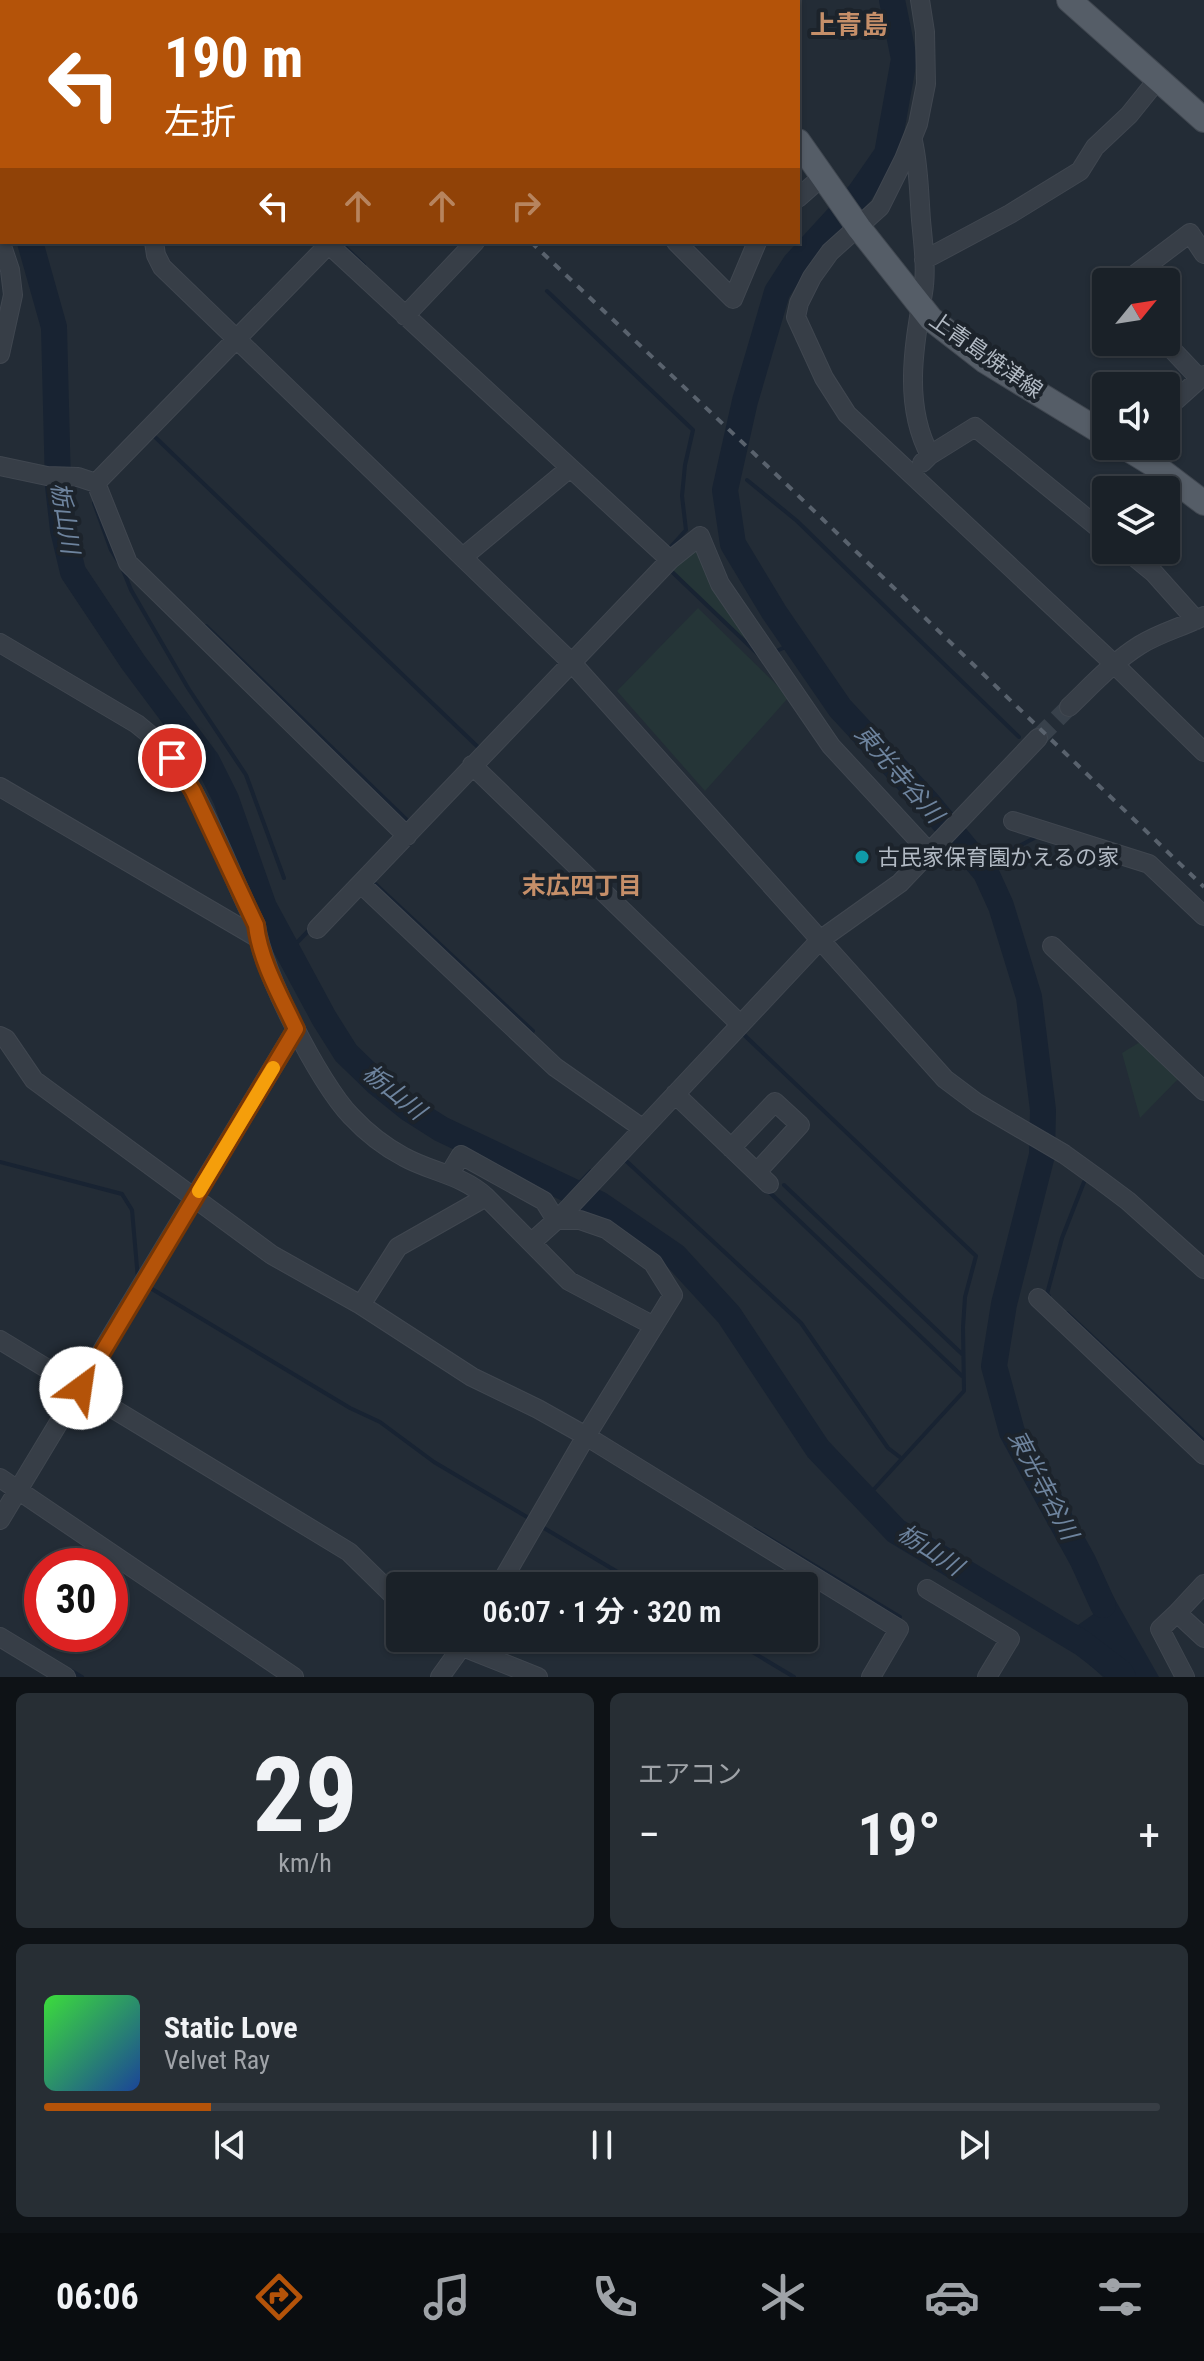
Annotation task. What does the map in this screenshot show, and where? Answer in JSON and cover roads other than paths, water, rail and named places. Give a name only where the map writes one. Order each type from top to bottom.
[{"type":"main road","points":[[1069,0],[1204,120]]},
{"type":"main road","name":"上青島焼津線","points":[[800,144],[859,228],[931,319],[985,361],[1092,426]]},
{"type":"main road","points":[[1148,460],[1204,503]]},
{"type":"street","points":[[920,0],[925,32],[926,84],[913,138],[880,207],[830,252],[812,277],[799,303],[796,317],[824,378],[847,414],[1204,752]]},
{"type":"street","points":[[924,260],[1010,214],[1080,171],[1095,147],[1129,115],[1158,79]]},
{"type":"street","points":[[913,138],[924,260],[923,293],[913,349],[914,403],[922,439],[930,455]]},
{"type":"street","points":[[800,197],[825,179]]},
{"type":"street","points":[[1144,268],[1190,233],[1204,254]]},
{"type":"street","points":[[0,354],[13,295],[10,270],[1,244]]},
{"type":"street","points":[[154,244],[162,267],[572,663],[945,1079],[977,1103],[1064,1154],[1128,1201],[1204,1269]]},
{"type":"street","points":[[0,466],[47,476],[87,480],[236,339],[327,244]]},
{"type":"street","points":[[329,244],[670,560]]},
{"type":"street","points":[[405,316],[473,244]]},
{"type":"street","points":[[678,244],[733,299],[756,244]]},
{"type":"street","points":[[1180,356],[1202,377],[1180,397]]},
{"type":"street","points":[[911,474],[930,455],[975,427],[1092,523]]},
{"type":"street","points":[[463,557],[570,468]]},
{"type":"street","points":[[87,480],[128,563],[407,836]]},
{"type":"street","points":[[317,929],[670,560],[700,536],[720,584],[831,746],[933,850]]},
{"type":"street","points":[[1069,707],[1113,663],[1168,630],[1200,618],[1143,564]]},
{"type":"street","points":[[0,643],[137,724],[156,739],[172,758],[193,791],[256,925],[258,938],[296,1029],[319,1073],[349,1115],[376,1139],[406,1159],[476,1188],[569,1281],[654,1326]]},
{"type":"street","points":[[532,1242],[559,1218],[820,940],[900,883],[1038,738]]},
{"type":"street","points":[[472,765],[740,1024]]},
{"type":"street","points":[[0,787],[258,938]]},
{"type":"street","points":[[1013,821],[1149,864],[1204,916]]},
{"type":"street","points":[[361,884],[555,1067],[642,1128]]},
{"type":"street","points":[[1052,946],[1204,1091]]},
{"type":"street","points":[[0,1520],[296,1029]]},
{"type":"street","points":[[0,1036],[6,1039],[34,1080],[272,1255],[361,1305],[472,1377],[586,1436],[899,1629],[871,1677]]},
{"type":"street","points":[[675,1094],[731,1148],[763,1178],[800,1125],[775,1102],[731,1148]]},
{"type":"street","points":[[449,1175],[461,1155],[544,1201],[559,1218],[580,1220],[606,1229],[653,1263],[673,1295],[507,1572]]},
{"type":"street","points":[[361,1305],[398,1247],[486,1197]]},
{"type":"street","points":[[1038,1298],[1204,1455]]},
{"type":"street","points":[[0,1340],[349,1552],[386,1588]]},
{"type":"street","points":[[0,1478],[294,1677]]},
{"type":"street","points":[[1185,1677],[1160,1629],[1204,1584]]},
{"type":"street","points":[[927,1589],[1010,1639],[987,1677]]},
{"type":"street","points":[[1177,1613],[1204,1638]]},
{"type":"street","points":[[0,1637],[66,1677]]},
{"type":"street","points":[[440,1677],[459,1652]]},
{"type":"street","points":[[487,1652],[538,1677]]},
{"type":"water","points":[[1096,1566],[1159,1677],[1103,1677],[1050,1629],[1060,1619],[1078,1625],[1095,1613],[1083,1577]]},
{"type":"waterway","name":"東光寺谷川","points":[[892,0],[904,59],[887,154],[860,193],[795,264],[777,292],[745,401],[725,490],[733,544],[774,612],[840,708],[928,803],[986,873],[1001,906],[1029,997],[1043,1110],[1042,1155],[1004,1304],[994,1366],[1012,1432],[1083,1561],[1103,1605]]},
{"type":"waterway","name":"栃山川","points":[[31,244],[54,327],[58,486],[63,530],[73,572],[133,662],[207,761],[226,799],[264,907],[346,1053],[408,1108],[441,1129],[599,1204],[675,1256],[729,1315],[818,1449],[896,1531],[1082,1643],[1123,1677]]},
{"type":"waterway","points":[[342,244],[364,265]]},
{"type":"waterway","points":[[547,291],[693,430],[682,496],[686,530],[668,550]]},
{"type":"waterway","points":[[154,436],[480,749]]},
{"type":"waterway","points":[[747,480],[797,521],[1019,737]]},
{"type":"waterway","points":[[94,503],[118,561]]},
{"type":"waterway","points":[[668,568],[760,656]]},
{"type":"waterway","points":[[123,570],[131,590],[188,688],[246,775],[284,878]]},
{"type":"waterway","points":[[206,626],[410,823]]},
{"type":"waterway","points":[[774,652],[795,643]]},
{"type":"waterway","points":[[980,867],[1038,836]]},
{"type":"waterway","points":[[371,880],[533,1031]]},
{"type":"waterway","points":[[288,952],[312,927]]},
{"type":"waterway","points":[[740,1031],[976,1256],[965,1297],[964,1391],[865,1499]]},
{"type":"waterway","points":[[623,1158],[801,1323],[888,1448],[901,1458]]},
{"type":"waterway","points":[[0,1162],[122,1194],[132,1210],[138,1279]]},
{"type":"waterway","points":[[573,1190],[591,1171]]},
{"type":"waterway","points":[[1049,1296],[1062,1238],[1084,1182]]},
{"type":"waterway","points":[[784,1185],[962,1354]]},
{"type":"waterway","points":[[766,1189],[962,1376]]},
{"type":"waterway","points":[[147,1286],[350,1408],[380,1422],[434,1462],[532,1520]]},
{"type":"waterway","points":[[1067,1313],[1204,1441]]},
{"type":"waterway","points":[[539,1525],[618,1572]]},
{"type":"waterway","points":[[754,1529],[900,1617]]},
{"type":"waterway","points":[[752,1652],[794,1677]]},
{"type":"waterway","points":[[70,1670],[82,1677]]},
{"type":"tunnel","points":[[1038,738],[1069,707]]},
{"type":"railway","points":[[533,244],[1204,887]]},
{"type":"place","name":"古民家保育園かえるの家","points":[[862,857]]},
{"type":"district","name":"上青島","points":[[849,25]]},
{"type":"district","name":"末広四丁目","points":[[582,886]]}]
